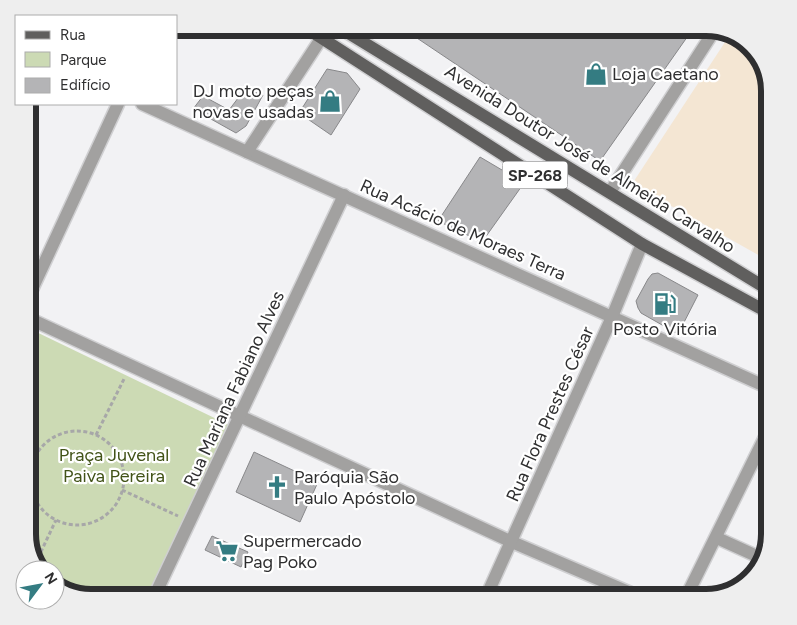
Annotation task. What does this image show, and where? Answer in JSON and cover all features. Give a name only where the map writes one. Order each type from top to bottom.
[{"type":"main road","name":"SP-268","points":[[331,36],[642,244],[761,308]]},
{"type":"main road","name":"Avenida Doutor José de Almeida Carvalho","points":[[353,36],[761,284]]},
{"type":"street","points":[[248,152],[322,36]]},
{"type":"street","points":[[610,192],[710,36]]},
{"type":"street","points":[[36,281],[118,105]]},
{"type":"street","name":"Rua Acácio de Moraes Terra","points":[[144,105],[761,384]]},
{"type":"street","name":"Rua Mariana Fabiano Alves","points":[[158,589],[344,195]]},
{"type":"street","name":"Rua Flora Prestes César","points":[[490,589],[612,317],[642,244]]},
{"type":"street","points":[[36,322],[240,418],[619,589]]},
{"type":"street","points":[[691,589],[761,448]]},
{"type":"street","points":[[717,538],[756,556]]},
{"type":"path","points":[[96,435],[130,366]]},
{"type":"path","points":[[36,501],[42,510],[56,520],[68,525],[84,525],[99,520],[112,511],[120,498],[124,482],[123,466],[116,452],[105,440],[96,435],[76,430],[61,433],[48,440],[37,452]]},
{"type":"path","points":[[122,490],[190,522]]},
{"type":"path","points":[[40,554],[56,520]]},
{"type":"shaded area","points":[[726,40],[745,52],[759,77],[761,92],[761,257],[632,184]]},
{"type":"green space","name":"Praça Juvenal Paiva Pereira","points":[[36,332],[229,425],[151,589],[92,589],[81,588],[65,582],[65,560],[43,560],[40,555],[36,537]]},
{"type":"building","name":"Loja Caetano","points":[[414,36],[688,36],[600,161]]},
{"type":"building","name":"DJ moto peças novas e usadas","points":[[327,69],[347,73],[360,89],[331,135],[299,113]]},
{"type":"building","points":[[245,89],[263,95],[246,126],[236,133],[193,109],[203,96],[229,110]]},
{"type":"building","points":[[480,157],[524,183],[482,242],[438,221]]},
{"type":"building","name":"Posto Vitória","points":[[658,273],[698,295],[678,334],[641,313],[638,308],[636,301],[648,279],[652,274]]},
{"type":"building","name":"Paróquia São Paulo Apóstolo","points":[[254,452],[318,482],[300,522],[236,492]]},
{"type":"building","name":"Supermercado Pag Poko","points":[[212,536],[248,552],[241,567],[205,550]]},
{"type":"place","name":"Loja Caetano","points":[[596,74]]},
{"type":"place","name":"DJ moto peças novas e usadas","points":[[330,101]]},
{"type":"place","name":"Posto Vitória","points":[[665,304]]},
{"type":"place","name":"Paróquia São Paulo Apóstolo","points":[[277,487]]},
{"type":"place","name":"Supermercado Pag Poko","points":[[227,551]]}]
